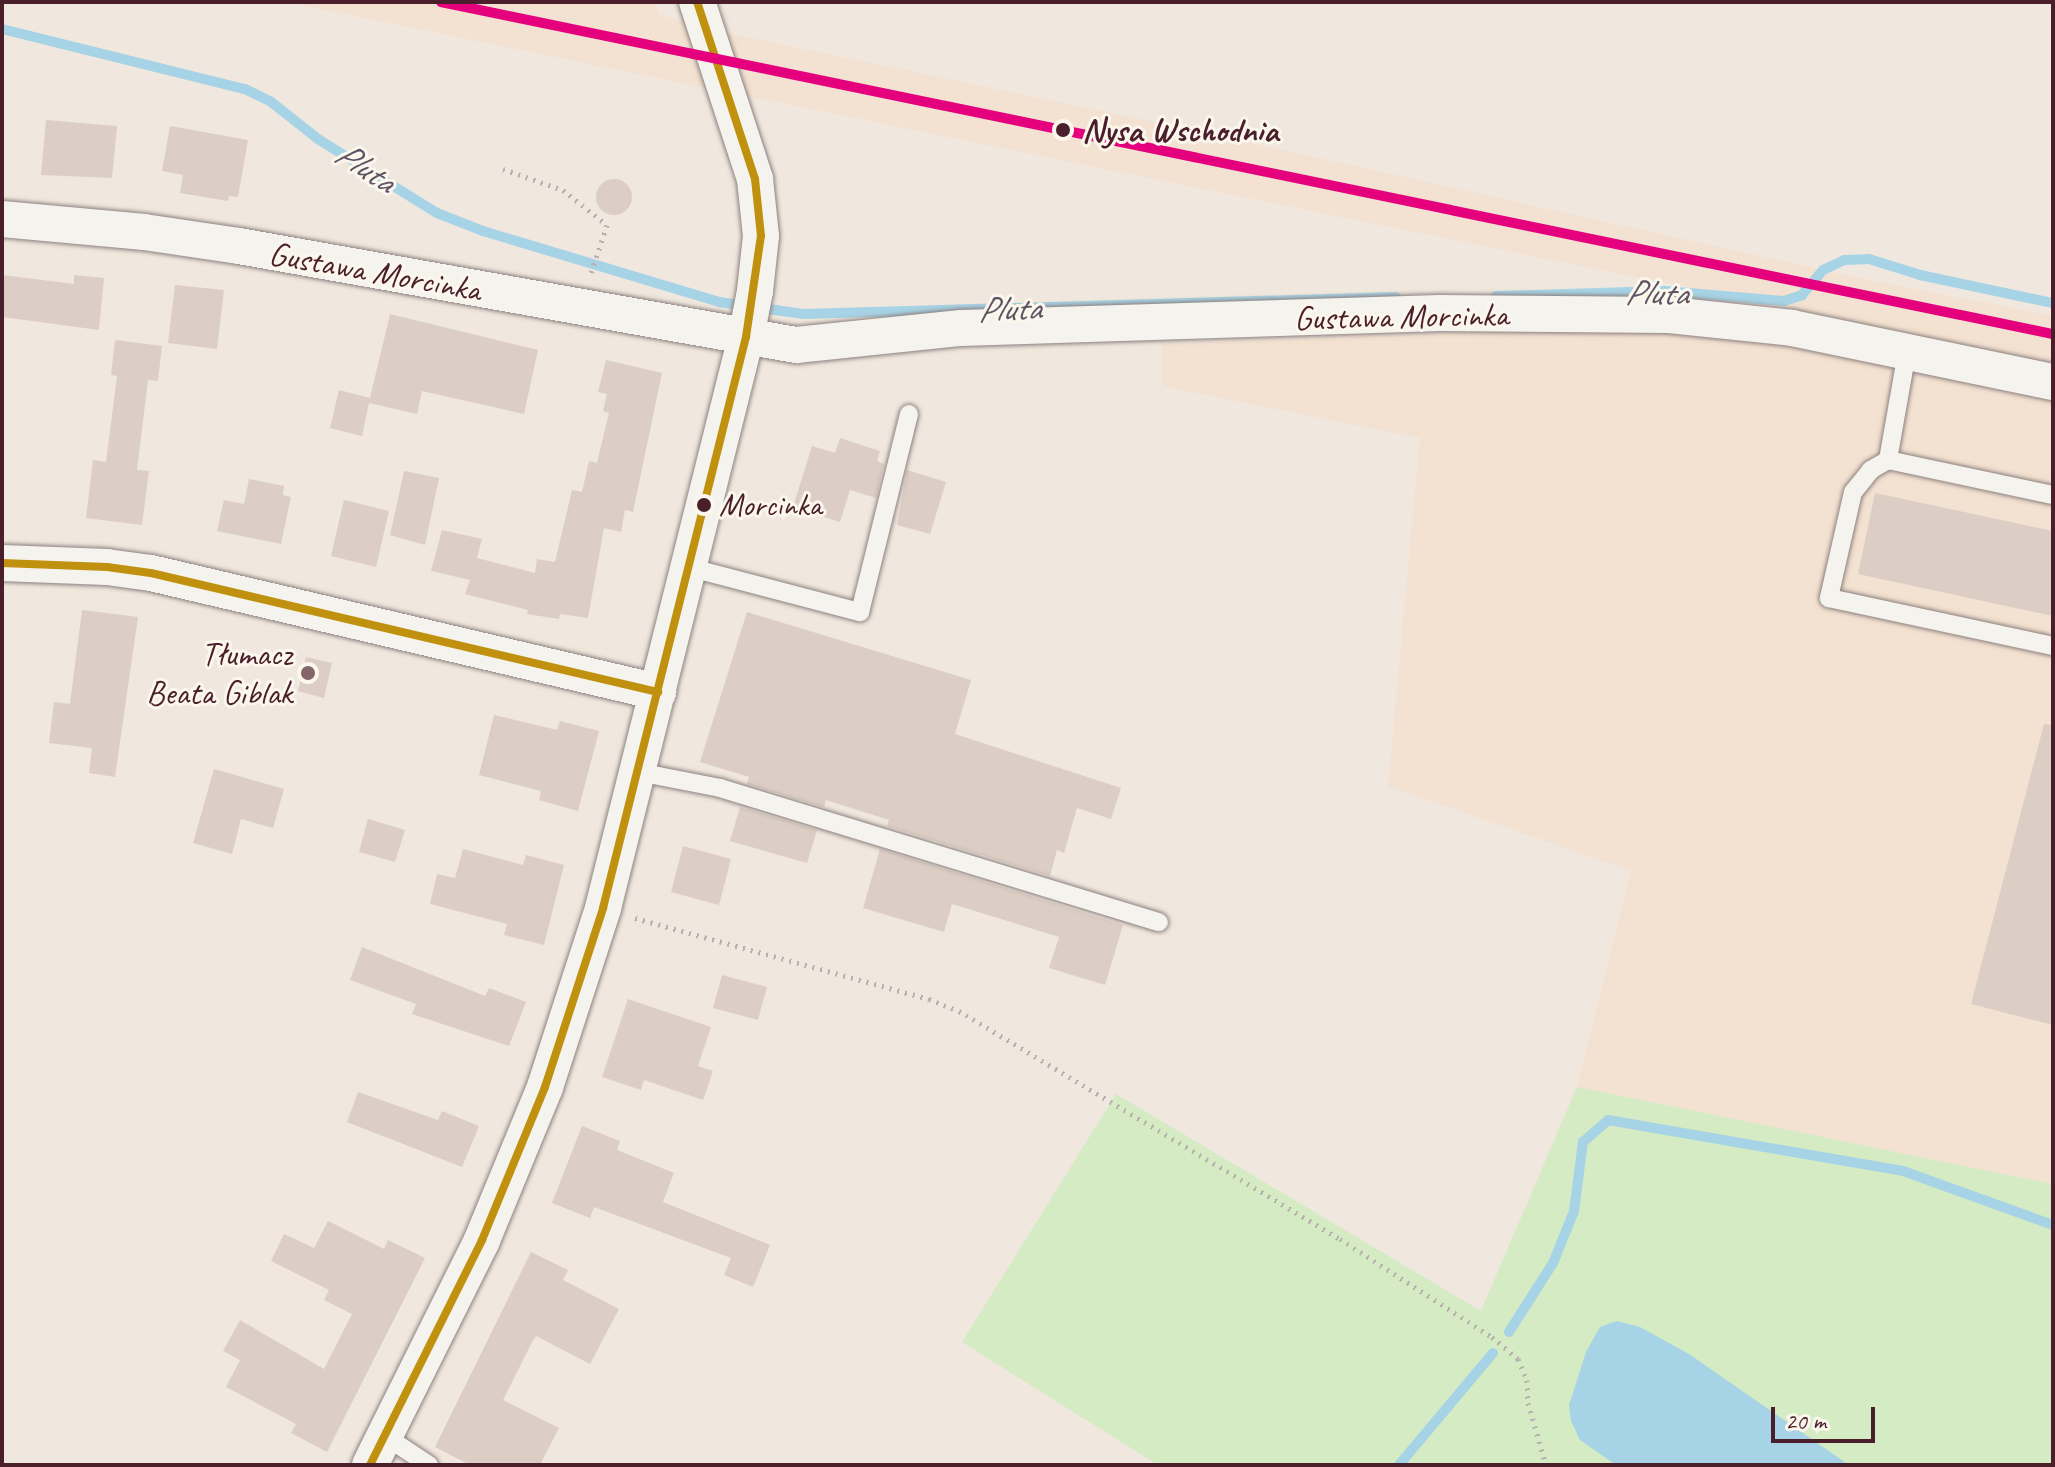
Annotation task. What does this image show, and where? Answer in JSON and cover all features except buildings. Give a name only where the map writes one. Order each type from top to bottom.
[{"type":"street","points":[[378,1450],[487,1226],[545,1087],[603,908],[750,317],[761,236],[755,179],[697,2]]},
{"type":"street","name":"Gustawa Morcinka","points":[[2,219],[144,232],[750,317],[776,344],[808,345],[961,328],[1547,313],[1669,315],[1792,328],[2053,382]]},
{"type":"street","points":[[2,563],[93,566],[151,573],[658,692]]},
{"type":"lane","points":[[1888,460],[1907,352]]},
{"type":"lane","points":[[688,567],[860,612],[909,414]]},
{"type":"lane","points":[[2053,495],[1888,460],[1871,470],[1853,492],[1829,598],[2053,646]]},
{"type":"lane","points":[[638,772],[720,788],[1159,922]]},
{"type":"lane","points":[[378,1450],[429,1465]]},
{"type":"path","points":[[503,169],[563,190],[607,225],[590,275]]},
{"type":"path","points":[[603,908],[929,999],[959,1011],[1340,1239],[1492,1337],[1518,1359],[1527,1380],[1528,1403],[1546,1465]]},
{"type":"shaded area","points":[[286,2],[655,2],[659,15],[737,35],[1188,129],[1854,277],[2053,316],[2053,1184],[1577,1087],[1631,871],[1388,786],[1420,438],[1162,386],[1162,344],[1842,319]]},
{"type":"green space","points":[[1577,1087],[2053,1184],[2053,1465],[1158,1465],[962,1342],[1116,1094],[1481,1311]]},
{"type":"water","points":[[1617,1321],[1640,1327],[1689,1354],[1849,1465],[1616,1465],[1580,1440],[1571,1421],[1569,1405],[1586,1352],[1600,1327]]},
{"type":"waterway","name":"Pluta","points":[[2,29],[245,89],[270,101],[318,139],[437,213],[483,231],[719,302],[803,314],[1396,297]]},
{"type":"waterway","name":"Pluta","points":[[1496,296],[1665,291],[1784,301],[1802,295],[1823,270],[1844,260],[1869,259],[1920,275],[2053,303]]},
{"type":"waterway","points":[[1509,1332],[1553,1263],[1574,1211],[1583,1142],[1608,1120],[1903,1171],[2053,1225]]},
{"type":"waterway","points":[[1399,1465],[1493,1353]]},
{"type":"transit line","points":[[441,2],[2053,334]]},
{"type":"transit line","points":[[370,1465],[482,1240],[545,1087],[603,908],[746,337],[761,236],[755,179],[697,2]]},
{"type":"transit line","points":[[2,563],[107,567],[151,573],[658,692]]},
{"type":"place","name":"Nysa Wschodnia","points":[[1063,130]]},
{"type":"place","name":"Morcinka","points":[[704,505]]},
{"type":"place","name":"Tłumacz Beata Giblak","points":[[308,673]]}]
